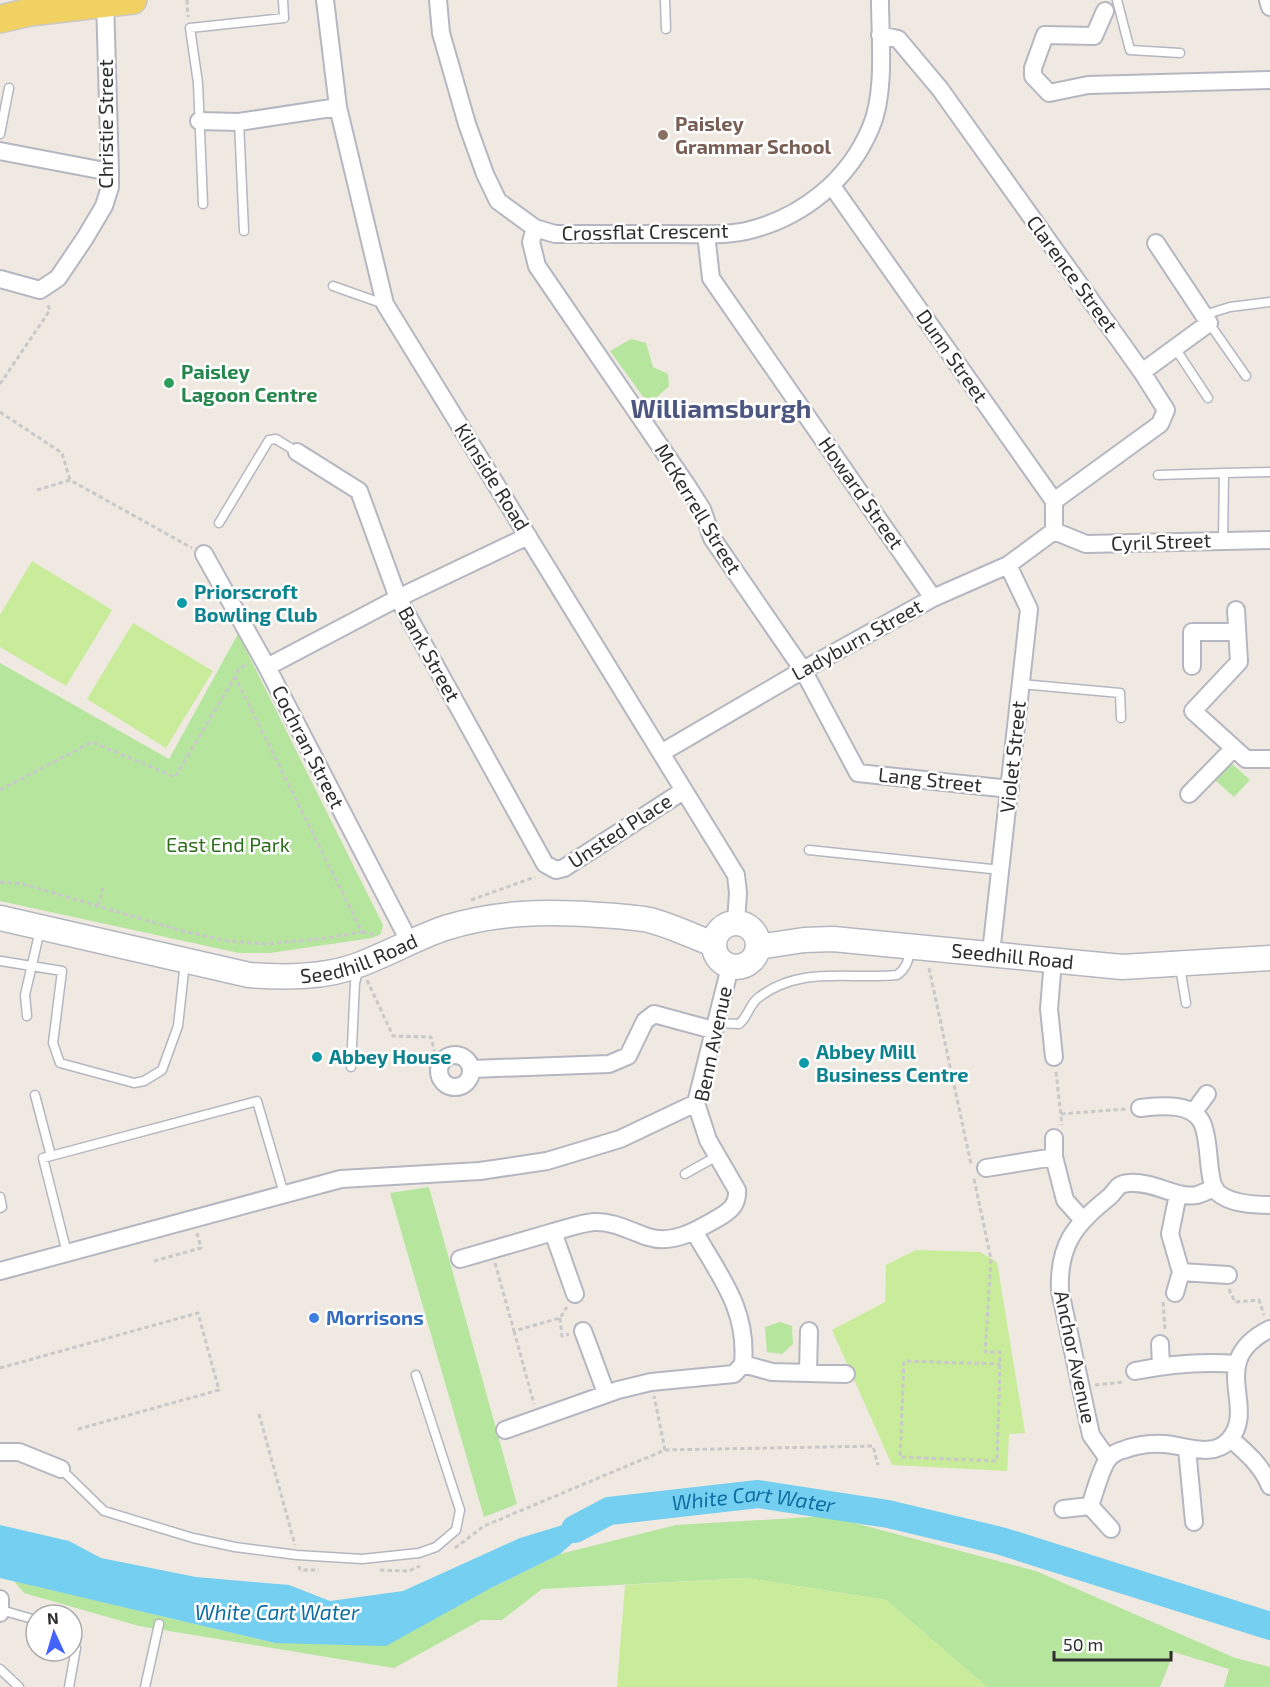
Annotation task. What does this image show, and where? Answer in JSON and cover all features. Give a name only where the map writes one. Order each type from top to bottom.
[{"type":"main road","points":[[0,19],[29,6],[133,0]]},
{"type":"street","name":"Kilnside Road","points":[[325,0],[338,107],[384,304],[736,875],[738,893],[736,922]]},
{"type":"street","points":[[438,0],[441,33],[467,124],[485,174],[498,201],[535,228]]},
{"type":"street","name":"Crossflat Crescent","points":[[535,228],[555,234],[706,234],[745,231],[784,218],[811,202],[832,186],[872,126],[881,82],[880,0]]},
{"type":"street","points":[[1268,0],[1270,7]]},
{"type":"street","name":"Christie Street","points":[[40,290],[58,278],[104,206],[110,187],[105,1]]},
{"type":"street","points":[[1111,5],[1094,36],[1045,35],[1033,68],[1033,76],[1049,93],[1088,85],[1270,80]]},
{"type":"street","name":"Clarence Street","points":[[880,35],[898,39],[940,89],[1142,372],[1166,410],[1160,424],[1054,501]]},
{"type":"street","points":[[199,121],[239,122],[338,107]]},
{"type":"street","points":[[0,151],[110,172]]},
{"type":"street","name":"Dunn Street","points":[[832,186],[1054,501]]},
{"type":"street","name":"McKerrell Street","points":[[535,228],[531,242],[537,266],[688,487],[702,509],[712,538],[803,670]]},
{"type":"street","name":"Howard Street","points":[[706,234],[711,278],[933,597]]},
{"type":"street","points":[[1142,372],[1175,348],[1206,319],[1156,243]]},
{"type":"street","points":[[0,279],[40,290]]},
{"type":"street","name":"Bank Street","points":[[297,452],[359,491],[398,598],[545,864],[556,870]]},
{"type":"street","points":[[1054,501],[1054,531]]},
{"type":"street","name":"Ladyburn Street","points":[[662,753],[933,597],[1008,566],[1054,531]]},
{"type":"street","name":"Cyril Street","points":[[1054,531],[1086,544],[1270,540]]},
{"type":"street","points":[[267,667],[398,598],[528,536]]},
{"type":"street","name":"Cochran Street","points":[[204,554],[267,667],[409,941]]},
{"type":"street","name":"Violet Street","points":[[991,953],[1029,609],[1008,566]]},
{"type":"street","points":[[1236,610],[1239,662],[1192,711],[1246,759],[1270,759]]},
{"type":"street","points":[[1192,666],[1192,632],[1238,632]]},
{"type":"street","name":"Lang Street","points":[[803,670],[858,773],[1010,789]]},
{"type":"street","points":[[1189,794],[1234,748]]},
{"type":"street","name":"Unsted Place","points":[[556,870],[564,868],[683,791]]},
{"type":"street","name":"Seedhill Road","points":[[0,918],[249,975],[285,978],[323,974],[360,965],[409,941],[446,928],[482,919],[527,913],[561,912],[650,921],[713,944]]},
{"type":"street","points":[[736,922],[754,931],[758,948],[756,955],[747,964],[730,967],[716,957],[713,944],[721,928],[736,922]]},
{"type":"street","name":"Seedhill Road","points":[[758,948],[804,940],[832,939],[1122,967],[1270,958]]},
{"type":"street","points":[[1053,960],[1049,1009],[1054,1057]]},
{"type":"street","name":"Benn Avenue","points":[[460,1259],[594,1222],[625,1227],[650,1238],[671,1239],[694,1231],[731,1210],[737,1198],[737,1190],[708,1140],[696,1103],[730,967]]},
{"type":"street","points":[[472,1069],[609,1064],[628,1056],[645,1021],[654,1014],[714,1027]]},
{"type":"street","points":[[454,1054],[464,1056],[472,1069],[466,1083],[456,1087],[446,1084],[439,1070],[445,1058],[454,1054]]},
{"type":"street","points":[[1193,1113],[1207,1094]]},
{"type":"street","points":[[0,1271],[341,1179],[480,1171],[547,1161],[620,1139],[696,1103]]},
{"type":"street","points":[[1140,1108],[1167,1106],[1182,1108],[1193,1113],[1202,1123],[1211,1176],[1218,1193],[1230,1199],[1270,1205]]},
{"type":"street","points":[[1054,1138],[1054,1157],[1065,1200],[1083,1219]]},
{"type":"street","points":[[977,1171],[1054,1157]]},
{"type":"street","name":"Anchor Avenue","points":[[1108,1459],[1091,1435],[1060,1291],[1059,1272],[1070,1236],[1099,1203],[1110,1197],[1116,1187],[1127,1183],[1156,1185],[1178,1194],[1196,1195],[1215,1188]]},
{"type":"street","points":[[1175,1293],[1181,1272],[1170,1234],[1178,1194]]},
{"type":"street","points":[[505,1430],[606,1393],[651,1382],[734,1374],[743,1364],[744,1334],[735,1303],[694,1231]]},
{"type":"street","points":[[553,1232],[575,1294]]},
{"type":"street","points":[[1181,1272],[1228,1275]]},
{"type":"street","points":[[1090,1506],[1108,1459],[1118,1451],[1149,1444],[1207,1450],[1222,1447],[1231,1439],[1238,1420],[1237,1364],[1244,1347],[1269,1329]]},
{"type":"street","points":[[583,1331],[606,1393]]},
{"type":"street","points":[[808,1373],[809,1331]]},
{"type":"street","points":[[1160,1344],[1161,1366]]},
{"type":"street","points":[[1135,1371],[1207,1362],[1237,1364]]},
{"type":"street","points":[[743,1364],[772,1372],[846,1374]]},
{"type":"street","points":[[1231,1439],[1253,1458],[1267,1477],[1270,1486]]},
{"type":"street","points":[[1187,1449],[1194,1522]]},
{"type":"street","points":[[0,1452],[20,1452],[61,1469]]},
{"type":"street","points":[[1063,1509],[1090,1506]]},
{"type":"street","points":[[1090,1506],[1095,1515],[1111,1529]]},
{"type":"lane","points":[[203,204],[198,83],[190,27],[284,18],[283,0]]},
{"type":"lane","points":[[665,0],[666,29]]},
{"type":"lane","points":[[1111,5],[1130,50],[1180,52]]},
{"type":"lane","points":[[0,134],[9,88]]},
{"type":"lane","points":[[239,122],[244,231]]},
{"type":"lane","points":[[333,286],[384,304]]},
{"type":"lane","points":[[1246,376],[1206,319],[1230,307],[1270,302]]},
{"type":"lane","points":[[1175,348],[1208,398]]},
{"type":"lane","points":[[219,523],[269,440],[276,440],[297,452]]},
{"type":"lane","points":[[1158,475],[1270,472]]},
{"type":"lane","points":[[1223,541],[1224,473]]},
{"type":"lane","points":[[1021,684],[1120,693],[1121,718]]},
{"type":"lane","points":[[809,850],[1001,870]]},
{"type":"lane","points":[[27,1016],[25,995],[40,927]]},
{"type":"lane","points":[[714,1027],[739,1024],[747,1017],[758,998],[805,976],[897,975],[903,971],[919,946]]},
{"type":"lane","points":[[1,961],[62,971],[53,1043],[60,1063],[134,1083],[144,1081],[162,1070],[178,1026],[185,961]]},
{"type":"lane","points":[[1180,963],[1186,1003]]},
{"type":"lane","points":[[351,1067],[355,983],[360,965]]},
{"type":"lane","points":[[35,1095],[51,1156]]},
{"type":"lane","points":[[67,1253],[43,1158],[256,1101],[284,1194]]},
{"type":"lane","points":[[685,1174],[717,1156]]},
{"type":"lane","points":[[0,1197],[2,1207],[0,1208]]},
{"type":"lane","points":[[61,1469],[104,1510],[193,1538],[235,1547],[322,1557],[362,1559],[419,1553],[436,1547],[456,1530],[460,1510],[416,1375]]},
{"type":"lane","points":[[0,1608],[24,1616]]},
{"type":"lane","points":[[145,1687],[159,1624]]},
{"type":"lane","points":[[69,1687],[73,1663]]},
{"type":"lane","points":[[0,1669],[19,1687]]},
{"type":"path","points":[[187,0],[190,27]]},
{"type":"path","points":[[0,384],[50,310],[40,290]]},
{"type":"path","points":[[0,412],[62,453],[70,480],[204,554]]},
{"type":"path","points":[[37,490],[70,480]]},
{"type":"path","points":[[0,790],[92,742],[175,777],[238,670],[250,662],[267,667]]},
{"type":"path","points":[[0,882],[23,884],[183,931],[228,941],[265,944],[362,932],[235,677]]},
{"type":"path","points":[[471,900],[556,870]]},
{"type":"path","points":[[98,906],[103,888]]},
{"type":"path","points":[[919,946],[977,1171],[991,1259],[985,1352],[1000,1352],[1000,1364],[997,1461],[900,1457],[904,1361],[1000,1364]]},
{"type":"path","points":[[360,965],[393,1036],[431,1037],[439,1070]]},
{"type":"path","points":[[1054,1057],[1061,1114],[1140,1108]]},
{"type":"path","points":[[154,1262],[201,1248],[194,1219]]},
{"type":"path","points":[[491,1250],[538,1418]]},
{"type":"path","points":[[1228,1275],[1229,1291],[1235,1302],[1259,1300],[1269,1329]]},
{"type":"path","points":[[1160,1344],[1166,1339],[1162,1299],[1175,1293]]},
{"type":"path","points":[[514,1331],[560,1318],[575,1294]]},
{"type":"path","points":[[0,1368],[198,1313],[219,1390],[75,1430]]},
{"type":"path","points":[[1081,1386],[1136,1381],[1135,1371]]},
{"type":"path","points":[[665,1450],[873,1446],[878,1465]]},
{"type":"green space","points":[[631,339],[646,343],[653,367],[668,374],[669,386],[656,398],[644,398],[610,351]]},
{"type":"green space","points":[[32,561],[112,610],[66,686],[0,647],[0,615]]},
{"type":"green space","points":[[133,623],[213,671],[166,748],[87,699]]},
{"type":"green space","name":"East End Park","points":[[238,634],[383,925],[381,934],[372,938],[270,953],[239,953],[0,901],[0,663],[169,759]]},
{"type":"green space","points":[[1231,763],[1250,780],[1234,797],[1215,780]]},
{"type":"green space","points":[[429,1187],[517,1504],[484,1517],[390,1193]]},
{"type":"green space","points":[[916,1250],[980,1252],[997,1262],[1025,1433],[1009,1434],[1007,1471],[892,1465],[832,1330],[885,1302],[886,1265]]},
{"type":"green space","points":[[780,1322],[792,1326],[793,1344],[782,1354],[767,1352],[765,1327]]},
{"type":"green space","points":[[828,1516],[1036,1571],[1235,1658],[1270,1667],[1270,1687],[1224,1687],[1229,1669],[1174,1652],[1160,1687],[987,1687],[886,1600],[747,1578],[542,1589],[502,1620],[481,1620],[394,1668],[139,1626],[84,1610],[84,1603],[59,1603],[24,1593],[14,1581],[275,1643],[489,1589],[560,1554],[676,1525]]},
{"type":"green space","points":[[747,1578],[886,1600],[987,1687],[617,1687],[625,1585]]},
{"type":"water","name":"White Cart Water","points":[[609,1511],[560,1554],[489,1589],[386,1646],[275,1643],[0,1578],[0,1525],[69,1541],[101,1558],[196,1577],[289,1585],[330,1601],[403,1591],[520,1538]]},
{"type":"waterway","name":"White Cart Water","points":[[575,1529],[609,1511],[758,1494],[888,1514],[1001,1541],[1270,1626]]},
{"type":"place","name":"Paisley Grammar School","points":[[663,135]]},
{"type":"place","name":"Paisley Lagoon Centre","points":[[169,383]]},
{"type":"place","name":"Priorscroft Bowling Club","points":[[182,603]]},
{"type":"place","name":"Abbey House","points":[[317,1057]]},
{"type":"place","name":"Abbey Mill Business Centre","points":[[804,1063]]},
{"type":"place","name":"Morrisons","points":[[314,1318]]},
{"type":"district","name":"Williamsburgh","points":[[721,409]]}]
